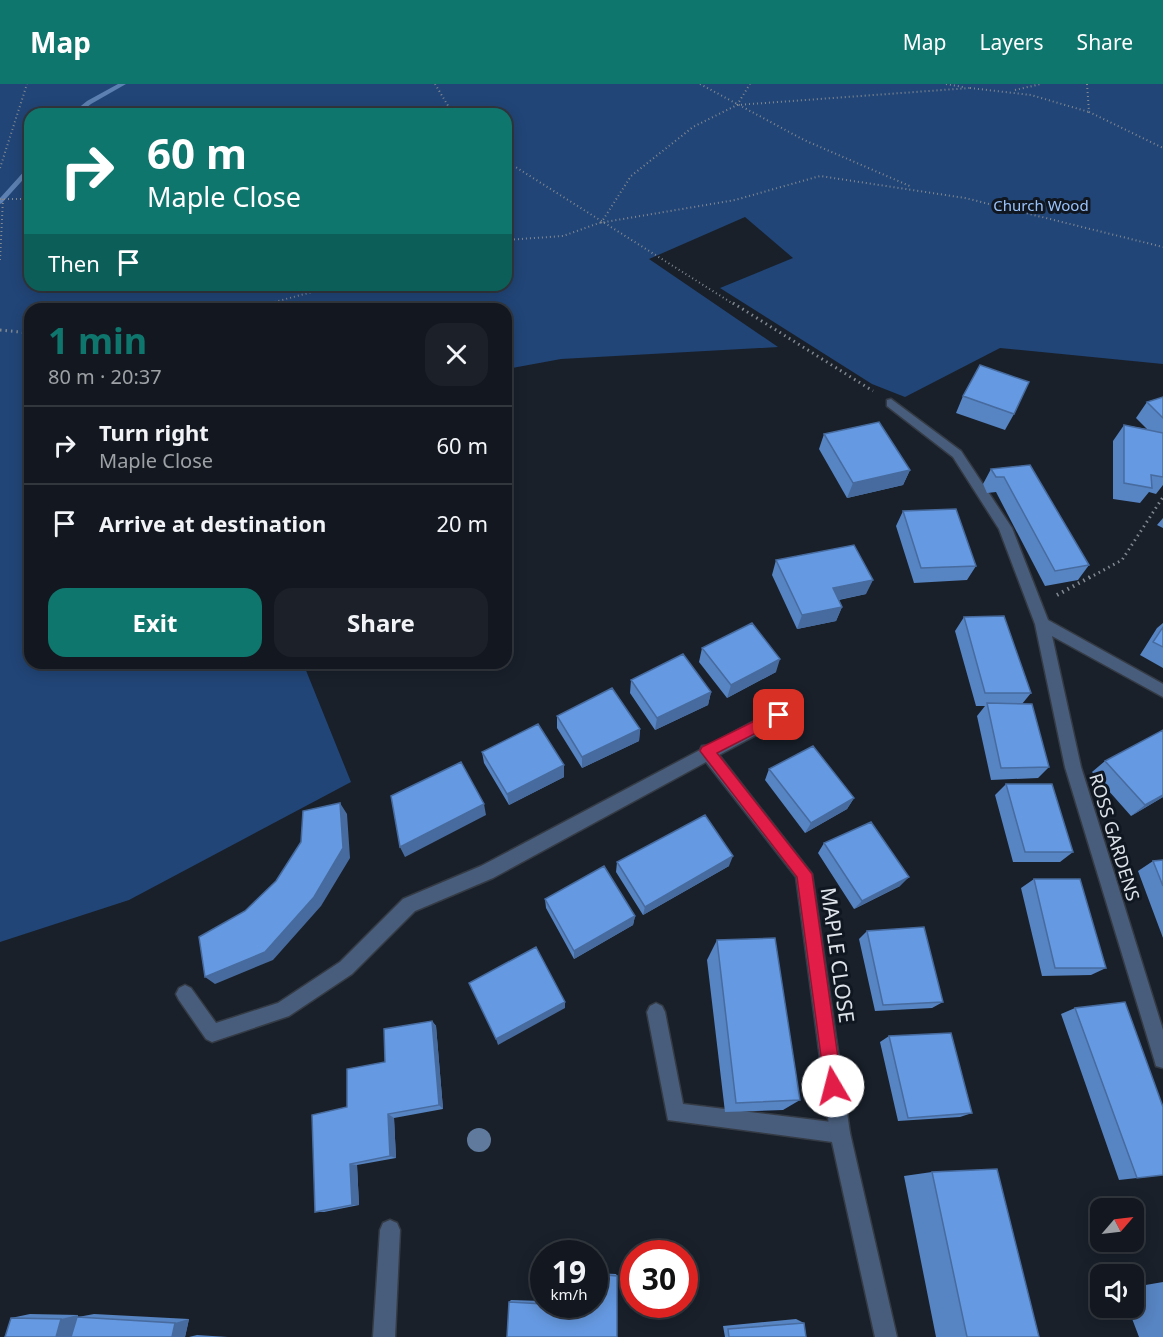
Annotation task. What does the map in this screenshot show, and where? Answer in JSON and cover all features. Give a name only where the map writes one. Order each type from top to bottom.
[{"type":"street","name":"ROSS GARDENS","points":[[891,403],[957,454],[1005,528],[1042,624],[1073,767],[1163,1059]]},
{"type":"street","points":[[1042,624],[1163,691]]},
{"type":"street","points":[[185,994],[212,1034],[284,1010],[346,968],[409,904],[487,872],[707,751],[779,715]]},
{"type":"street","name":"MAPLE CLOSE","points":[[707,751],[804,874],[840,1133],[886,1337]]},
{"type":"street","points":[[656,1011],[675,1113],[840,1133]]},
{"type":"street","points":[[384,1337],[390,1230]]},
{"type":"path","points":[[0,168],[6,158],[14,117],[22,103],[27,84]]},
{"type":"path","points":[[435,84],[449,108]]},
{"type":"path","points":[[700,84],[862,169],[922,191]]},
{"type":"path","points":[[737,105],[750,84]]},
{"type":"path","points":[[946,84],[970,88],[1013,90],[1059,100],[1163,148]]},
{"type":"path","points":[[1013,90],[1041,84]]},
{"type":"path","points":[[1087,84],[1089,112]]},
{"type":"path","points":[[601,223],[631,176],[693,127],[737,105],[970,88]]},
{"type":"path","points":[[512,165],[601,223],[891,403]]},
{"type":"path","points":[[512,240],[563,236],[601,223],[735,200],[820,176],[966,198],[1163,247]]},
{"type":"path","points":[[0,260],[2,199],[24,199]]},
{"type":"path","points":[[270,303],[316,291]]},
{"type":"path","points":[[0,330],[24,332]]},
{"type":"path","points":[[1035,606],[1122,560],[1163,497]]},
{"type":"green space","name":"Church Wood","points":[[0,84],[1163,84],[1163,364],[1000,348],[905,397],[872,384],[720,288],[793,258],[745,217],[649,259],[778,347],[561,359],[512,368],[512,303],[24,303],[24,669],[305,669],[351,782],[129,900],[0,942]]},
{"type":"building","points":[[980,365],[1029,382],[1014,414],[963,396]]},
{"type":"building","points":[[1163,397],[1163,418],[1147,402]]},
{"type":"building","points":[[879,422],[910,470],[853,483],[824,434]]},
{"type":"building","points":[[1124,425],[1163,433],[1163,477],[1151,475],[1152,488],[1124,483]]},
{"type":"building","points":[[1030,465],[1089,565],[1055,571],[1004,477],[996,477],[991,469]]},
{"type":"building","points":[[956,509],[976,566],[921,568],[903,511]]},
{"type":"building","points":[[854,545],[873,580],[833,588],[842,607],[802,615],[776,560]]},
{"type":"building","points":[[1004,616],[1031,693],[985,693],[964,617]]},
{"type":"building","points":[[752,623],[780,659],[731,685],[702,648]]},
{"type":"building","points":[[1163,627],[1163,647],[1153,642]]},
{"type":"building","points":[[683,654],[711,692],[657,718],[631,680]]},
{"type":"building","points":[[612,688],[640,729],[582,757],[557,716]]},
{"type":"building","points":[[987,703],[1032,704],[1049,767],[1001,768]]},
{"type":"building","points":[[538,724],[564,765],[507,794],[482,752]]},
{"type":"building","points":[[1163,730],[1163,795],[1145,805],[1105,761]]},
{"type":"building","points":[[813,746],[854,798],[811,823],[769,769]]},
{"type":"building","points":[[461,762],[484,804],[400,847],[391,796]]},
{"type":"building","points":[[1006,784],[1052,784],[1073,852],[1025,852]]},
{"type":"building","points":[[340,803],[343,848],[314,897],[265,952],[205,977],[199,937],[245,911],[276,881],[301,842],[303,811]]},
{"type":"building","points":[[705,815],[733,856],[645,907],[617,862]]},
{"type":"building","points":[[871,822],[909,877],[862,901],[824,843]]},
{"type":"building","points":[[1163,860],[1163,886],[1153,861]]},
{"type":"building","points":[[604,866],[635,916],[574,951],[545,899]]},
{"type":"building","points":[[1034,879],[1080,879],[1106,968],[1055,968]]},
{"type":"building","points":[[924,927],[943,1002],[883,1005],[867,931]]},
{"type":"building","points":[[775,938],[800,1100],[736,1103],[717,940]]},
{"type":"building","points":[[536,947],[565,1002],[496,1039],[469,983]]},
{"type":"building","points":[[1125,1002],[1163,1107],[1163,1175],[1137,1178],[1075,1008]]},
{"type":"building","points":[[432,1021],[439,1105],[388,1114],[390,1156],[350,1164],[352,1205],[315,1212],[312,1115],[347,1107],[347,1069],[385,1062],[384,1029]]},
{"type":"building","points":[[951,1033],[972,1113],[908,1118],[889,1036]]},
{"type":"building","points":[[997,1169],[1039,1337],[967,1337],[932,1172]]},
{"type":"building","points":[[608,1275],[617,1276],[617,1337],[507,1337],[509,1302],[530,1303],[530,1318],[608,1318]]},
{"type":"building","points":[[77,1317],[175,1323],[172,1337],[71,1337]]},
{"type":"building","points":[[11,1318],[61,1319],[56,1337],[5,1337]]},
{"type":"building","points":[[804,1323],[806,1337],[729,1337],[728,1329]]},
{"type":"waterway","points":[[82,108],[123,84]]},
{"type":"waterway","points":[[0,202],[24,175]]},
{"type":"route","points":[[779,715],[707,751],[804,874],[833,1086]]}]
